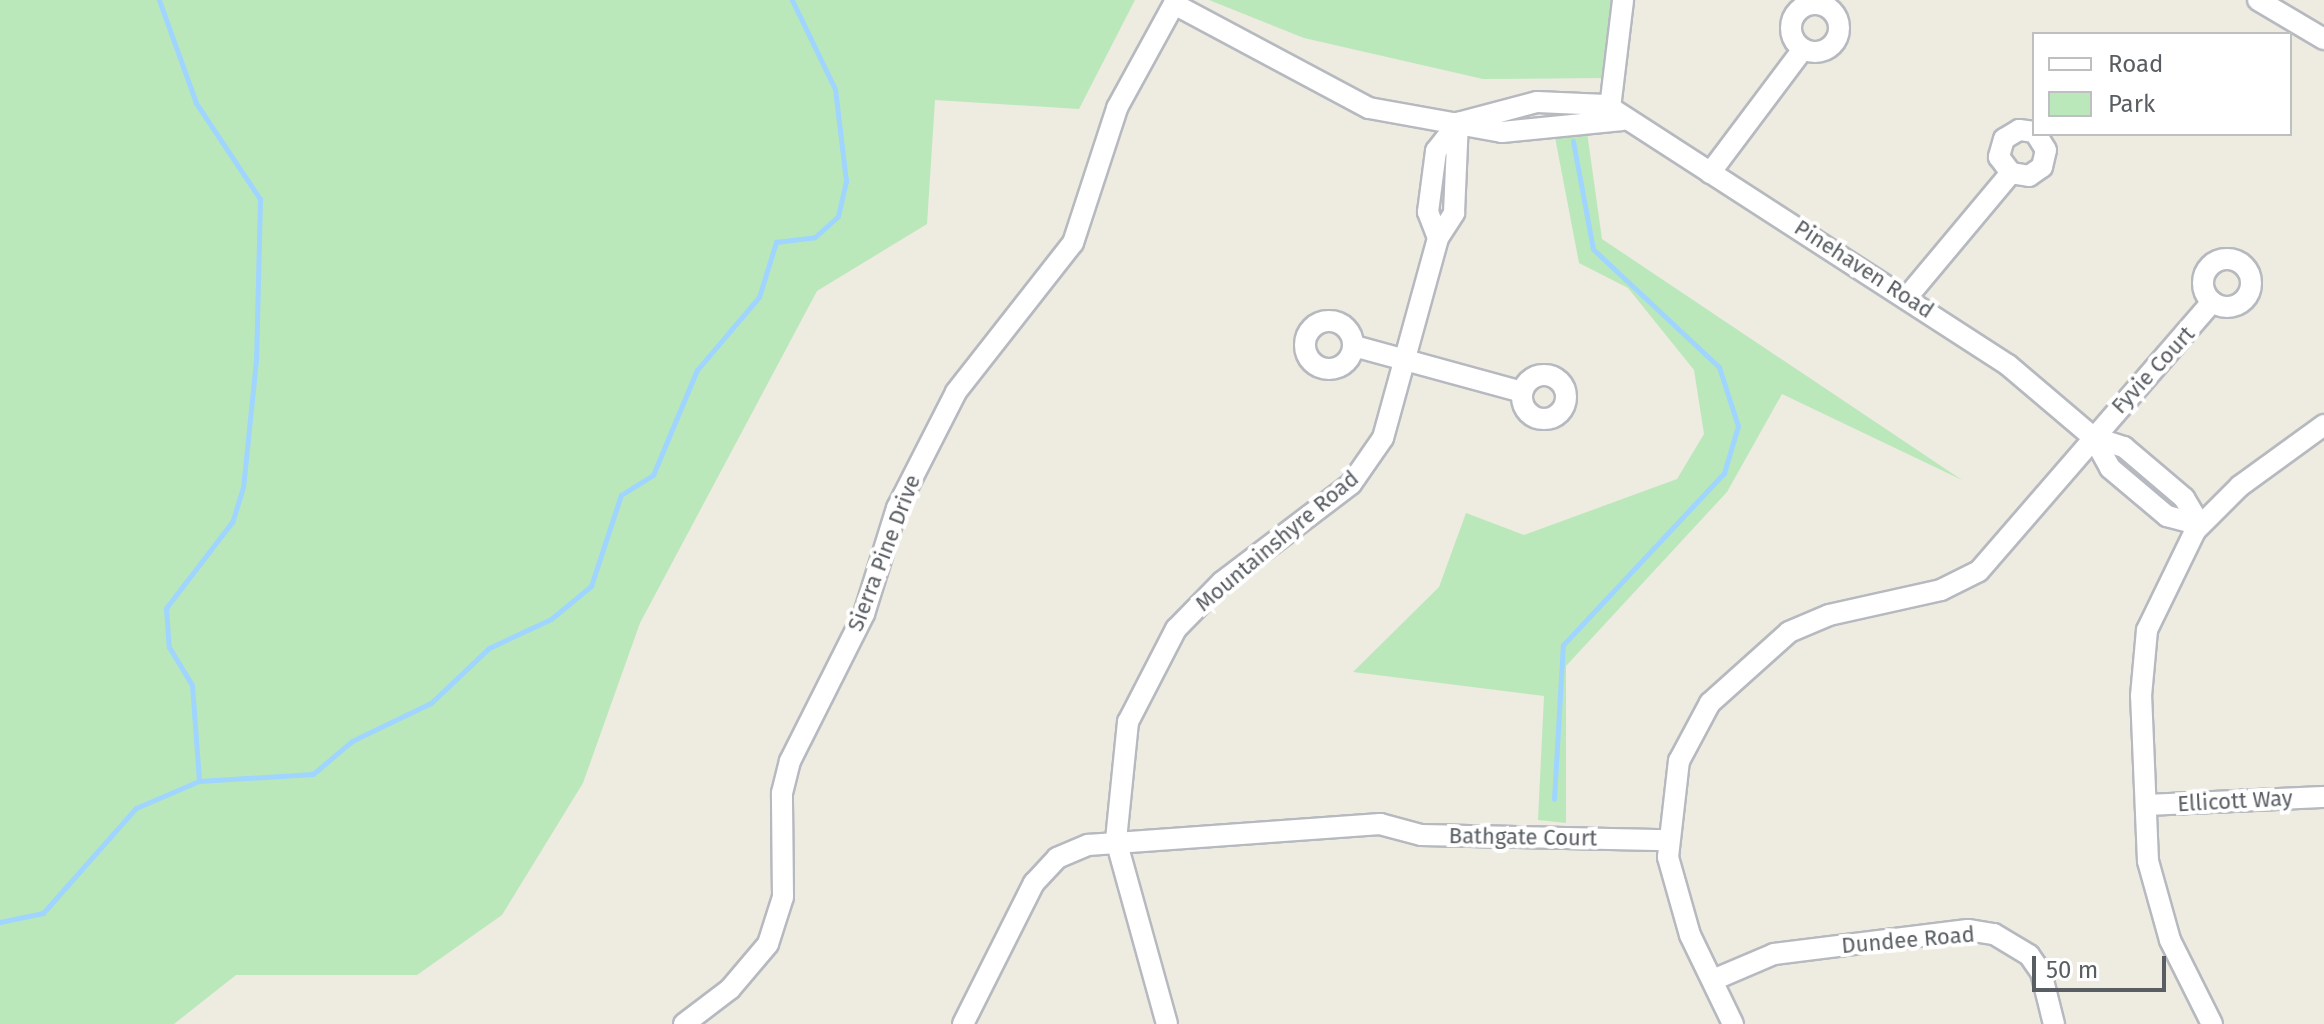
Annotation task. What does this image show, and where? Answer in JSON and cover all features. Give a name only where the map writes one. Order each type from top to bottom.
[{"type":"street","points":[[1458,123],[1502,132],[1616,114],[1623,0]]},
{"type":"street","points":[[2258,0],[2324,39]]},
{"type":"street","name":"Sierra Pine Drive","points":[[684,1024],[730,989],[768,944],[783,897],[782,793],[790,761],[864,614],[897,508],[956,392],[1073,243],[1117,108],[1174,4],[1369,108],[1458,123]]},
{"type":"street","points":[[1710,173],[1803,49]]},
{"type":"street","name":"Pinehaven Road","points":[[1616,114],[1908,296],[2024,377],[2093,437],[2110,468],[2167,516],[2200,525]]},
{"type":"street","name":"Mountainshyre Road","points":[[1167,1024],[1116,840],[1128,722],[1155,660],[1222,582],[1351,484],[1383,438],[1408,361],[1438,238],[1428,212],[1436,151],[1458,123]]},
{"type":"street","points":[[2032,132],[2019,130],[2004,139],[1999,157],[2011,173],[2029,176],[2042,167],[2046,150],[2037,136]]},
{"type":"street","points":[[1908,296],[2011,173]]},
{"type":"street","name":"Fyvie Court","points":[[1733,1024],[1679,904],[1668,840],[1679,761],[1710,703],[1746,663],[1829,615],[1941,590],[1979,571],[2212,302]]},
{"type":"street","points":[[1354,346],[1522,392]]},
{"type":"street","points":[[2212,1024],[2154,895],[2141,696],[2147,630],[2167,577],[2200,525],[2324,425]]},
{"type":"street","name":"Ellicott Way","points":[[2146,805],[2324,797]]},
{"type":"street","name":"Bathgate Court","points":[[963,1024],[1045,867],[1069,850],[1116,840],[1380,824],[1421,835],[1668,840]]},
{"type":"street","name":"Dundee Road","points":[[1713,980],[1774,954],[1968,930],[1994,934],[2029,955],[2041,972],[2054,1024]]},
{"type":"green space","points":[[0,0],[1135,0],[1079,109],[935,100],[927,224],[817,291],[640,623],[583,783],[502,915],[417,975],[236,975],[174,1024],[0,1024]]},
{"type":"green space","points":[[1209,0],[1611,0],[1604,78],[1483,79],[1304,38]]},
{"type":"green space","points":[[1554,132],[1587,132],[1602,239],[1962,480],[1782,394],[1727,492],[1566,666],[1566,823],[1538,820],[1544,696],[1353,672],[1439,587],[1466,513],[1524,535],[1677,479],[1704,434],[1694,370],[1628,288],[1579,263]]},
{"type":"waterway","points":[[159,0],[196,103],[260,199],[256,360],[243,487],[232,522],[166,608],[169,647],[192,685],[199,781]]},
{"type":"waterway","points":[[0,922],[43,913],[136,808],[199,781],[313,774],[352,741],[431,703],[489,648],[551,619],[591,586],[621,495],[653,475],[697,370],[759,297],[776,242],[815,237],[838,216],[846,181],[835,89],[792,0]]},
{"type":"waterway","points":[[1554,799],[1563,645],[1724,473],[1738,426],[1719,367],[1593,249],[1573,141]]}]
